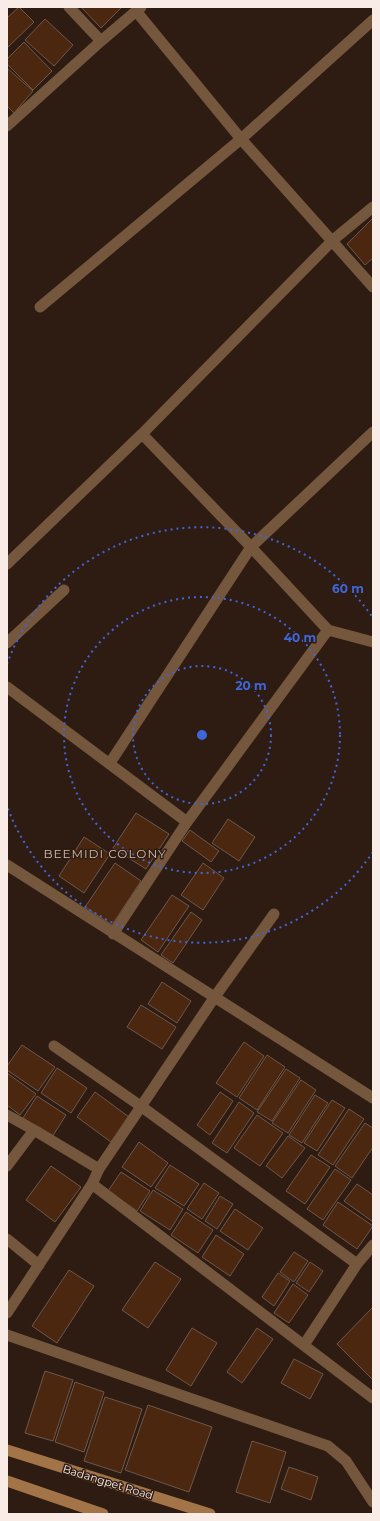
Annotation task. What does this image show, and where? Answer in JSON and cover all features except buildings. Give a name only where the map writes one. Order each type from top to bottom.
[{"type":"main road","name":"Badangpet Road","points":[[7,1450],[210,1514]]},
{"type":"main road","points":[[7,1481],[102,1514]]},
{"type":"street","points":[[69,7],[100,41]]},
{"type":"street","points":[[7,126],[100,41],[138,9],[241,139],[333,240],[373,287]]},
{"type":"street","points":[[40,307],[241,139],[373,20]]},
{"type":"street","points":[[7,564],[142,434],[333,240],[373,207]]},
{"type":"street","points":[[110,763],[251,547],[373,432]]},
{"type":"street","points":[[142,434],[251,547],[328,630],[373,642]]},
{"type":"street","points":[[7,643],[64,590]]},
{"type":"street","points":[[113,934],[187,822],[328,630]]},
{"type":"street","points":[[7,687],[187,822]]},
{"type":"street","points":[[7,865],[113,934],[373,1098]]},
{"type":"street","points":[[7,1313],[92,1184],[99,1169],[214,998],[274,914]]},
{"type":"street","points":[[54,1046],[142,1107],[357,1264]]},
{"type":"street","points":[[7,1115],[99,1169]]},
{"type":"street","points":[[7,1166],[34,1130]]},
{"type":"street","points":[[92,1184],[373,1398]]},
{"type":"street","points":[[7,1239],[39,1265]]},
{"type":"street","points":[[304,1344],[357,1264],[373,1245]]},
{"type":"street","points":[[7,1335],[328,1446],[346,1461],[373,1502]]},
{"type":"district","name":"BEEMIDI COLONY","points":[[105,854]]}]
